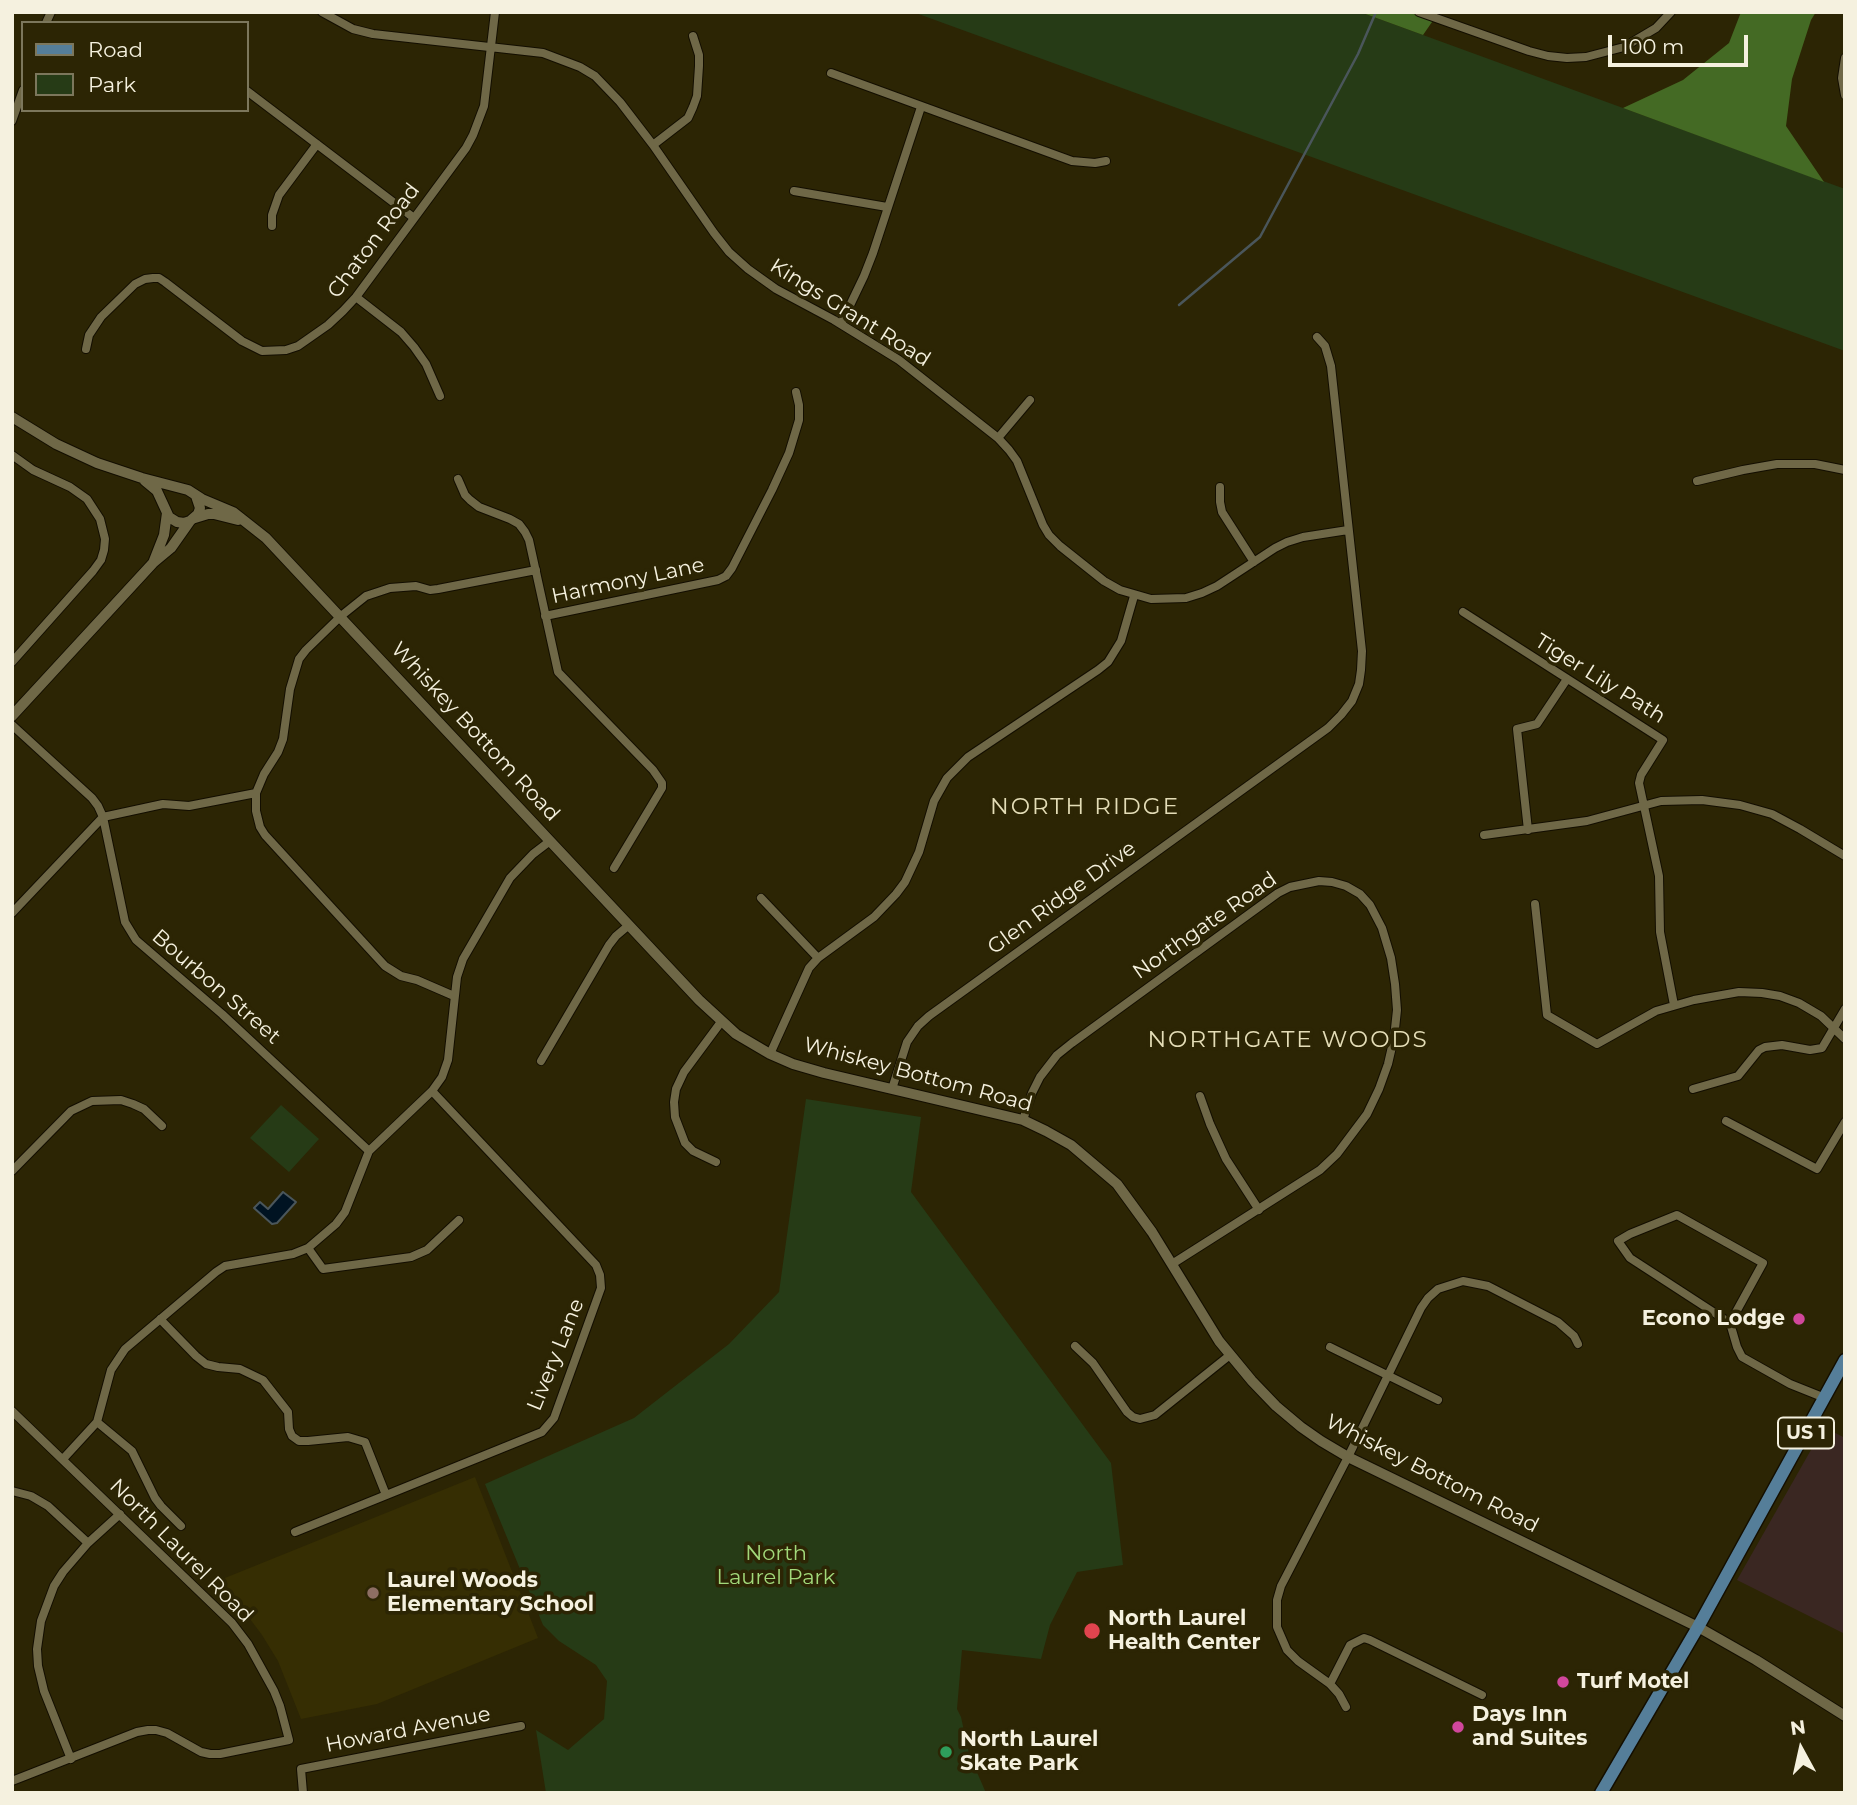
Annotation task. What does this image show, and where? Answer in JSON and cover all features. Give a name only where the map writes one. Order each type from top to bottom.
[{"type":"main road","name":"US 1","points":[[1601,1793],[1698,1627],[1845,1360]]},
{"type":"street","name":"Kings Grant Road","points":[[322,12],[354,29],[373,34],[543,53],[580,67],[595,76],[608,88],[653,145],[729,252],[776,289],[841,324],[899,360],[998,438],[1017,461],[1049,535],[1104,582],[1134,596],[1170,600],[1186,598],[1217,586],[1287,542],[1348,530]]},
{"type":"street","name":"Chaton Road","points":[[86,349],[89,335],[101,317],[135,284],[145,279],[159,278],[242,341],[262,351],[286,350],[298,346],[328,325],[356,297],[467,148],[484,106],[495,12]]},
{"type":"street","points":[[1419,12],[1529,51],[1567,58],[1586,57],[1623,47],[1656,28],[1671,12]]},
{"type":"street","points":[[653,145],[688,118],[693,107],[697,96],[699,66],[699,55],[693,36]]},
{"type":"street","points":[[1845,58],[1842,78],[1845,95]]},
{"type":"street","points":[[831,73],[1072,161],[1106,161]]},
{"type":"street","points":[[248,91],[414,218]]},
{"type":"street","points":[[12,121],[21,96]]},
{"type":"street","points":[[841,324],[864,276],[921,107]]},
{"type":"street","points":[[272,226],[274,204],[317,144]]},
{"type":"street","points":[[794,191],[887,207]]},
{"type":"street","points":[[356,297],[401,332],[414,347],[429,370],[440,396]]},
{"type":"street","name":"Glen Ridge Drive","points":[[892,1089],[907,1042],[929,1016],[1328,728],[1352,701],[1359,684],[1362,651],[1332,366],[1325,346],[1317,337]]},
{"type":"street","name":"Harmony Lane","points":[[545,616],[718,580],[726,576],[744,546],[789,453],[799,420],[796,392]]},
{"type":"street","points":[[998,438],[1030,400]]},
{"type":"street","points":[[12,417],[77,454],[142,478],[188,490],[197,496],[200,508],[171,548],[153,563],[12,716]]},
{"type":"street","points":[[12,455],[33,470],[87,499],[100,519],[105,540],[101,560],[93,571],[12,662]]},
{"type":"street","points":[[1697,481],[1777,464],[1815,464],[1845,470]]},
{"type":"street","points":[[142,478],[157,491],[172,520],[184,523],[192,520]]},
{"type":"street","points":[[458,480],[465,495],[479,507],[519,524],[529,540],[558,672],[660,778],[662,788],[614,869]]},
{"type":"street","points":[[1220,487],[1222,512],[1254,562]]},
{"type":"street","points":[[153,563],[164,535],[170,495],[181,489]]},
{"type":"street","name":"Whiskey Bottom Road","points":[[197,496],[233,512],[266,538],[721,1022],[749,1043],[793,1064],[824,1073],[1023,1120],[1072,1145],[1117,1184],[1136,1208],[1230,1355],[1276,1406],[1321,1441],[1348,1457],[1698,1627],[1845,1716]]},
{"type":"street","name":"Whiskey Bottom Road","points":[[192,520],[214,514],[245,522]]},
{"type":"street","name":"Harmony Lane","points":[[256,793],[283,738],[290,689],[299,659],[341,616],[366,596],[390,588],[416,586],[430,590],[536,570]]},
{"type":"street","points":[[770,1054],[803,979],[818,958],[874,916],[905,882],[919,852],[934,801],[956,768],[981,747],[1108,662],[1121,641],[1134,596]]},
{"type":"street","name":"Tiger Lily Path","points":[[1463,612],[1663,740],[1641,775],[1639,783],[1659,876],[1660,932],[1674,1005]]},
{"type":"street","points":[[1528,830],[1517,729],[1537,724],[1567,680]]},
{"type":"street","name":"Bourbon Street","points":[[12,725],[92,798],[103,817],[125,922],[136,940],[222,1014],[369,1151]]},
{"type":"street","points":[[12,913],[103,817],[163,804],[190,806],[256,793],[256,811],[265,835],[385,966],[401,976],[454,996]]},
{"type":"street","points":[[1484,835],[1587,821],[1661,801],[1702,800],[1740,804],[1772,814],[1845,856]]},
{"type":"street","points":[[63,1459],[97,1422],[111,1370],[125,1349],[225,1266],[293,1254],[308,1248],[336,1224],[345,1212],[369,1151],[432,1091],[442,1077],[448,1060],[454,996],[463,959],[510,878],[527,859],[550,841]]},
{"type":"street","name":"Northgate Road","points":[[1023,1120],[1040,1077],[1057,1055],[1278,893],[1290,887],[1319,881],[1346,886],[1360,894],[1370,905],[1382,928],[1391,958],[1397,1010],[1388,1064],[1367,1114],[1337,1154],[1320,1170],[1172,1264]]},
{"type":"street","points":[[761,898],[818,958]]},
{"type":"street","points":[[1535,904],[1547,1015],[1597,1044],[1644,1017],[1674,1005],[1739,992],[1780,996],[1799,1003],[1821,1016],[1845,1039]]},
{"type":"street","points":[[541,1061],[609,945],[629,925]]},
{"type":"street","points":[[1693,1088],[1738,1076],[1759,1050],[1765,1047],[1782,1045],[1810,1050],[1822,1048],[1845,1009]]},
{"type":"street","points":[[716,1162],[693,1151],[685,1143],[675,1117],[674,1102],[676,1089],[684,1072],[721,1022]]},
{"type":"street","name":"Livery Lane","points":[[295,1532],[542,1432],[554,1418],[601,1288],[596,1265],[432,1091]]},
{"type":"street","points":[[1200,1096],[1226,1159],[1259,1210]]},
{"type":"street","points":[[12,1171],[71,1111],[92,1101],[121,1100],[133,1104],[144,1109],[162,1126]]},
{"type":"street","points":[[1726,1121],[1817,1169],[1845,1122]]},
{"type":"street","points":[[1730,1323],[1763,1263],[1677,1214],[1618,1241],[1630,1258],[1730,1323],[1742,1357],[1790,1384],[1825,1398]]},
{"type":"street","points":[[308,1248],[323,1269],[411,1258],[427,1250],[459,1220]]},
{"type":"street","points":[[1346,1707],[1330,1684],[1287,1650],[1277,1627],[1277,1600],[1281,1586],[1427,1298],[1438,1289],[1463,1282],[1488,1286],[1558,1322],[1574,1336],[1578,1344]]},
{"type":"street","points":[[160,1319],[206,1364],[240,1369],[263,1380],[288,1412],[289,1429],[292,1436],[299,1441],[348,1437],[365,1442],[386,1495]]},
{"type":"street","points":[[1074,1346],[1093,1363],[1127,1412],[1140,1419],[1156,1415],[1230,1355]]},
{"type":"street","points":[[1330,1347],[1438,1400]]},
{"type":"street","name":"North Laurel Road","points":[[12,1411],[218,1607],[248,1644],[274,1691],[281,1706],[289,1740],[210,1754],[201,1752],[167,1733],[148,1730],[71,1759]]},
{"type":"street","points":[[97,1422],[132,1451],[155,1498],[181,1526]]},
{"type":"street","points":[[12,1491],[31,1496],[48,1506],[88,1543]]},
{"type":"street","points":[[12,1782],[71,1759],[44,1691],[38,1666],[38,1635],[54,1586],[63,1572],[88,1543],[120,1514]]},
{"type":"street","points":[[1330,1684],[1350,1645],[1364,1638],[1482,1695]]},
{"type":"street","name":"Howard Avenue","points":[[303,1793],[301,1769],[522,1726]]},
{"type":"shaded area","points":[[1824,1427],[1845,1438],[1845,1634],[1737,1580]]},
{"type":"shaded area","name":"Laurel Woods Elementary School","points":[[475,1477],[538,1638],[377,1704],[301,1719],[278,1661],[262,1635],[238,1603],[215,1582]]},
{"type":"green space","points":[[913,12],[1360,12],[1845,189],[1845,351]]},
{"type":"green space","points":[[1360,12],[1439,12],[1423,35]]},
{"type":"green space","points":[[1741,12],[1816,12],[1792,79],[1786,126],[1824,182],[1623,108],[1683,80],[1729,43]]},
{"type":"green space","name":"North Laurel Park","points":[[806,1099],[921,1117],[911,1192],[1111,1463],[1123,1565],[1077,1572],[1050,1625],[1041,1659],[962,1650],[957,1709],[969,1754],[986,1793],[546,1793],[536,1730],[568,1750],[604,1719],[607,1681],[596,1665],[559,1641],[543,1625],[485,1484],[634,1418],[729,1344],[779,1292]]},
{"type":"green space","points":[[281,1105],[319,1139],[289,1172],[250,1138]]},
{"type":"water","points":[[283,1192],[296,1202],[277,1223],[272,1224],[254,1208],[260,1202],[268,1209]]},
{"type":"waterway","points":[[1179,305],[1260,237],[1358,54],[1376,12]]},
{"type":"place","name":"Econo Lodge","points":[[1799,1319]]},
{"type":"place","name":"Laurel Woods Elementary School","points":[[373,1593]]},
{"type":"place","name":"North Laurel Health Center","points":[[1092,1631]]},
{"type":"place","name":"Turf Motel","points":[[1563,1682]]},
{"type":"place","name":"Days Inn and Suites","points":[[1458,1727]]},
{"type":"place","name":"North Laurel Skate Park","points":[[946,1752]]},
{"type":"district","name":"NORTH RIDGE","points":[[1085,807]]},
{"type":"district","name":"NORTHGATE WOODS","points":[[1288,1040]]}]
